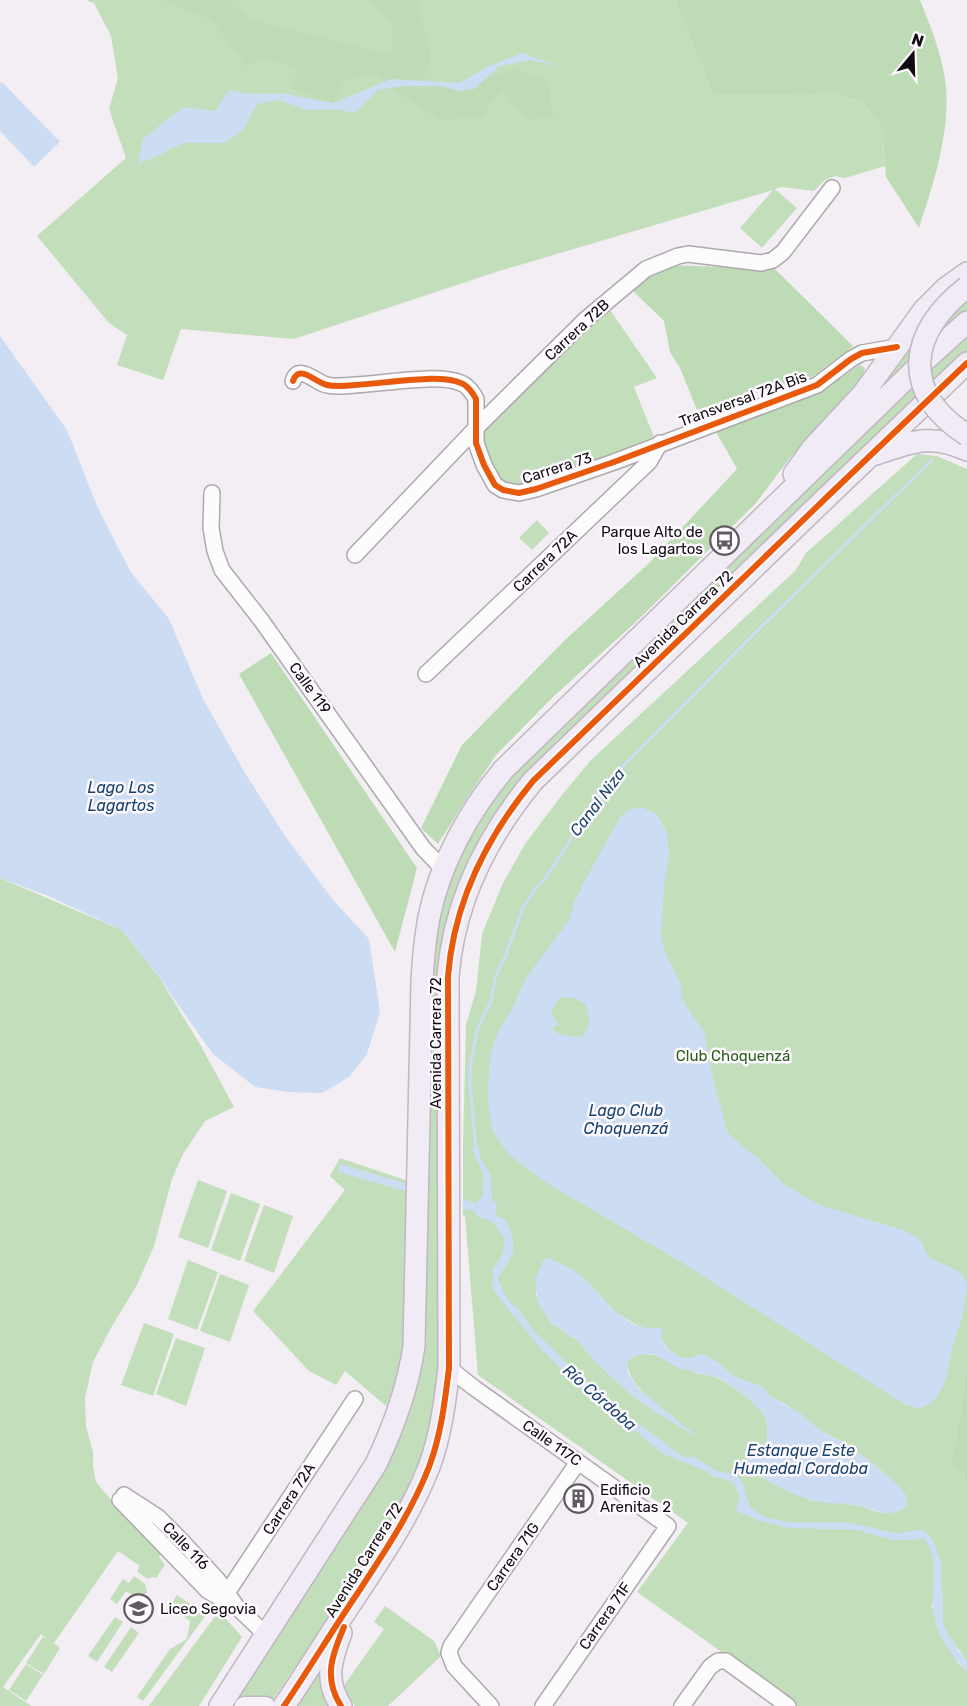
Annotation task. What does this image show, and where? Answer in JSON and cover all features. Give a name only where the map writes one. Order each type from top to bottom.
[{"type":"highway","name":"Avenida Carrera 72","points":[[757,524],[812,450],[863,394],[933,299],[967,273]]},
{"type":"highway","points":[[967,287],[941,311],[929,327],[922,343],[920,359],[924,388],[936,410],[949,424],[967,435]]},
{"type":"highway","name":"Avenida Carrera 72","points":[[220,1706],[376,1464],[392,1430],[409,1376],[414,1347],[422,982],[429,917],[444,870],[465,825],[504,768],[967,322]]},
{"type":"highway","name":"Avenida Carrera 72","points":[[284,1706],[392,1542],[420,1490],[456,1386],[449,1368],[448,976],[455,924],[483,854],[533,781],[967,363]]},
{"type":"highway","points":[[870,456],[913,442],[930,440],[941,441],[967,450]]},
{"type":"highway","points":[[341,1706],[335,1696],[330,1678],[330,1666],[356,1596]]},
{"type":"main road","points":[[244,1706],[266,1706]]},
{"type":"street","name":"Carrera 72B","points":[[355,555],[477,427],[585,320],[646,269],[678,256],[688,255],[761,263],[773,260],[783,252],[832,188]]},
{"type":"street","name":"Transversal 72A Bis","points":[[660,443],[817,385],[857,356],[897,347]]},
{"type":"street","points":[[857,356],[867,356],[876,360],[878,368],[875,378]]},
{"type":"street","name":"Carrera 73","points":[[293,381],[294,376],[305,373],[326,385],[354,386],[445,378],[464,384],[476,399],[476,443],[484,465],[495,484],[503,490],[519,493],[614,462],[660,443]]},
{"type":"street","name":"Carrera 72A","points":[[426,674],[649,462],[660,443]]},
{"type":"street","name":"Calle 119","points":[[212,493],[211,528],[215,551],[222,570],[261,620],[423,848],[444,870]]},
{"type":"street","name":"Calle 117C","points":[[456,1386],[578,1462],[668,1526]]},
{"type":"street","name":"Carrera 72A","points":[[225,1596],[355,1400]]},
{"type":"street","name":"Carrera 71G","points":[[491,1706],[454,1666],[448,1653],[456,1638],[578,1462]]},
{"type":"street","name":"Calle 116","points":[[122,1498],[208,1591],[225,1596],[266,1635]]},
{"type":"street","name":"Carrera 71F","points":[[543,1706],[668,1526]]},
{"type":"street","points":[[682,1706],[710,1667],[718,1661],[726,1661],[788,1706]]},
{"type":"green space","points":[[86,0],[675,0],[713,94],[810,95],[832,92],[862,102],[882,127],[885,166],[845,178],[835,176],[825,180],[814,191],[782,187],[775,189],[797,208],[762,248],[740,228],[773,190],[496,272],[294,339],[181,329],[163,380],[117,365],[127,335],[109,323],[37,236],[126,158],[109,109],[118,78],[111,36],[94,3]]},
{"type":"green space","points":[[163,0],[227,0],[249,19],[393,56],[393,24],[369,0],[416,0],[431,59],[420,90],[482,80],[515,69],[548,82],[553,117],[527,120],[504,91],[489,104],[483,116],[439,120],[374,73],[344,81],[333,103],[291,89],[298,68],[262,57],[246,66],[211,19]]},
{"type":"green space","points":[[675,0],[920,0],[941,59],[947,98],[940,155],[919,228],[886,177],[882,127],[862,102],[832,92],[810,95],[713,94]]},
{"type":"green space","points":[[668,265],[775,269],[853,346],[813,376],[697,410],[680,368],[670,352],[664,321],[631,289]]},
{"type":"green space","points":[[967,297],[967,315],[833,445],[905,350]]},
{"type":"green space","points":[[610,310],[657,378],[634,387],[654,437],[526,488],[507,488],[486,463],[480,431],[579,333]]},
{"type":"green space","points":[[967,338],[967,354],[526,775],[446,930],[443,1369],[433,1423],[413,1481],[394,1520],[269,1706],[229,1706],[398,1438],[434,935],[447,884],[466,840],[494,792],[882,415]]},
{"type":"green space","points":[[859,365],[865,369],[862,377],[789,459],[756,503],[637,621],[554,696],[496,755],[438,844],[421,828],[462,745],[565,640],[647,565],[737,469],[715,430],[811,393],[840,379]]},
{"type":"green space","name":"Club Choquenzá","points":[[917,454],[937,456],[967,469],[967,1372],[953,1455],[954,1467],[964,1474],[967,1483],[967,1661],[948,1635],[943,1623],[942,1586],[933,1600],[932,1607],[958,1663],[967,1671],[967,1706],[798,1706],[637,1592],[688,1523],[478,1375],[465,1216],[463,1215],[463,1147],[466,1025],[476,991],[482,934],[503,883],[525,844],[591,760],[795,571],[806,553]],"holes":[[[540,1271],[594,1289],[615,1312],[644,1328],[662,1330],[662,1339],[668,1349],[681,1358],[720,1364],[733,1376],[762,1387],[771,1397],[787,1405],[821,1431],[841,1441],[871,1462],[883,1472],[889,1513],[877,1512],[858,1505],[810,1500],[747,1460],[763,1450],[768,1432],[765,1417],[750,1399],[717,1378],[697,1373],[651,1354],[642,1354],[626,1363],[630,1374],[645,1395],[696,1436],[629,1393],[596,1362],[575,1338],[553,1325],[536,1296],[535,1279]]]},
{"type":"green space","points":[[537,520],[549,533],[532,550],[519,538]]},
{"type":"green space","points":[[271,653],[417,868],[395,952],[239,674]]},
{"type":"green space","points":[[0,878],[122,930],[159,977],[201,1046],[234,1107],[205,1121],[183,1154],[172,1179],[154,1246],[137,1285],[93,1362],[85,1398],[86,1426],[93,1452],[96,1482],[163,1551],[159,1557],[165,1565],[156,1578],[148,1579],[137,1572],[140,1566],[118,1551],[54,1643],[60,1648],[44,1674],[26,1663],[43,1637],[49,1641],[41,1634],[3,1687],[31,1706],[0,1706]]},
{"type":"green space","points":[[340,1158],[408,1181],[403,1338],[399,1375],[386,1406],[345,1371],[336,1385],[309,1371],[253,1311],[345,1190],[330,1176]]},
{"type":"green space","points":[[198,1180],[227,1191],[208,1248],[178,1237]]},
{"type":"green space","points":[[231,1193],[260,1204],[240,1261],[211,1250]]},
{"type":"green space","points":[[264,1205],[293,1216],[274,1273],[244,1261]]},
{"type":"green space","points":[[188,1260],[218,1272],[197,1330],[168,1319]]},
{"type":"green space","points":[[220,1274],[249,1285],[230,1342],[200,1331]]},
{"type":"green space","points":[[144,1323],[174,1334],[153,1396],[121,1385]]},
{"type":"green space","points":[[176,1338],[205,1348],[186,1406],[156,1394]]},
{"type":"green space","points":[[967,1372],[967,1483],[964,1474],[953,1467],[953,1455]]},
{"type":"green space","points":[[134,1576],[145,1584],[147,1593],[137,1598],[126,1591],[117,1604],[110,1599],[123,1579],[129,1583]]},
{"type":"green space","points":[[177,1595],[206,1615],[143,1701],[137,1697],[170,1649],[187,1639],[190,1621],[169,1607]]},
{"type":"green space","points":[[385,1606],[434,1641],[441,1656],[388,1706],[355,1706],[342,1688],[384,1629],[374,1622]]},
{"type":"green space","points":[[219,1611],[242,1637],[199,1706],[149,1706]]},
{"type":"green space","points":[[115,1617],[123,1622],[97,1662],[88,1656]]},
{"type":"green space","points":[[131,1627],[139,1633],[112,1672],[104,1667]]},
{"type":"green space","points":[[324,1663],[332,1706],[297,1706]]},
{"type":"green space","points":[[26,1664],[43,1675],[26,1701],[9,1690]]},
{"type":"water","points":[[522,53],[562,67],[531,60],[500,66],[474,89],[460,91],[440,86],[406,86],[378,90],[355,113],[336,109],[307,110],[278,100],[257,104],[243,130],[224,143],[183,143],[138,164],[143,139],[183,107],[215,111],[229,90],[251,94],[280,93],[333,103],[391,79],[459,83],[487,67]]},
{"type":"water","points":[[2,82],[60,142],[34,167],[0,131],[0,83]]},
{"type":"water","name":"Lago Los Lagartos","points":[[0,336],[67,430],[97,506],[130,571],[169,619],[203,699],[245,773],[285,836],[333,900],[369,939],[380,1012],[367,1054],[349,1077],[322,1093],[288,1092],[255,1087],[212,1053],[159,977],[122,930],[48,896],[0,878]]},
{"type":"water","name":"Lago Club Choquenzá","points":[[643,808],[657,814],[667,833],[669,855],[664,887],[661,936],[666,954],[682,987],[681,995],[685,1004],[704,1032],[715,1088],[728,1133],[757,1157],[785,1185],[823,1206],[913,1235],[919,1239],[931,1258],[962,1274],[965,1279],[967,1291],[947,1376],[936,1398],[929,1404],[919,1408],[904,1404],[681,1262],[545,1182],[509,1155],[493,1132],[488,1090],[490,1057],[497,1034],[526,978],[569,920],[582,886],[620,817],[628,810]],"holes":[[[562,997],[573,998],[584,1003],[588,1012],[587,1029],[581,1037],[561,1035],[553,1030],[554,1026],[559,1024],[551,1012],[557,1001]]]},
{"type":"water","name":"Río Córdoba","points":[[473,1147],[478,1147],[481,1159],[491,1175],[492,1201],[497,1202],[495,1215],[506,1219],[513,1238],[513,1252],[498,1278],[504,1294],[534,1331],[614,1410],[629,1421],[642,1426],[687,1458],[691,1456],[715,1470],[738,1476],[743,1483],[752,1509],[756,1512],[766,1517],[789,1522],[848,1523],[892,1532],[901,1533],[920,1529],[926,1532],[932,1539],[941,1561],[943,1623],[958,1651],[967,1660],[967,1671],[949,1650],[936,1624],[933,1606],[932,1553],[923,1538],[891,1540],[858,1530],[788,1528],[736,1511],[740,1500],[734,1484],[663,1454],[587,1395],[541,1349],[492,1286],[493,1268],[500,1259],[505,1244],[503,1237],[491,1221],[478,1217],[472,1209],[463,1209],[463,1199],[476,1203],[483,1196],[483,1174]]},
{"type":"water","points":[[340,1164],[408,1184],[408,1192],[338,1172]]},
{"type":"water","name":"Estanque Este Humedal Cordoba","points":[[548,1258],[577,1273],[626,1319],[648,1328],[659,1327],[668,1349],[681,1358],[705,1355],[720,1364],[733,1376],[763,1387],[771,1397],[800,1413],[821,1431],[841,1441],[871,1462],[897,1484],[906,1495],[907,1506],[895,1512],[883,1513],[855,1505],[814,1501],[771,1483],[742,1463],[758,1456],[764,1448],[767,1436],[764,1414],[746,1396],[719,1378],[681,1369],[653,1354],[641,1354],[631,1358],[626,1364],[628,1373],[639,1389],[700,1439],[651,1409],[629,1393],[596,1362],[575,1338],[553,1325],[537,1302],[535,1279],[543,1261]]},
{"type":"waterway","name":"Canal Niza","points":[[476,1150],[470,1068],[477,1030],[490,1003],[496,975],[523,908],[563,852],[597,795],[613,776],[755,633],[932,460]]},
{"type":"cycle path","points":[[293,381],[296,376],[303,374],[323,384],[334,386],[424,379],[451,380],[463,384],[470,389],[476,399],[476,443],[484,465],[495,485],[503,490],[519,493],[614,462],[817,385],[862,353],[897,347]]},
{"type":"cycle path","points":[[284,1706],[396,1532],[422,1484],[437,1443],[449,1368],[448,976],[457,922],[475,872],[487,848],[533,781],[967,363]]},
{"type":"cycle path","points":[[341,1706],[332,1686],[331,1666],[344,1627]]},
{"type":"place","name":"Parque Alto de los Lagartos","points":[[724,541]]},
{"type":"place","name":"Edificio Arenitas 2","points":[[579,1499]]},
{"type":"place","name":"Liceo Segovia","points":[[139,1609]]}]
